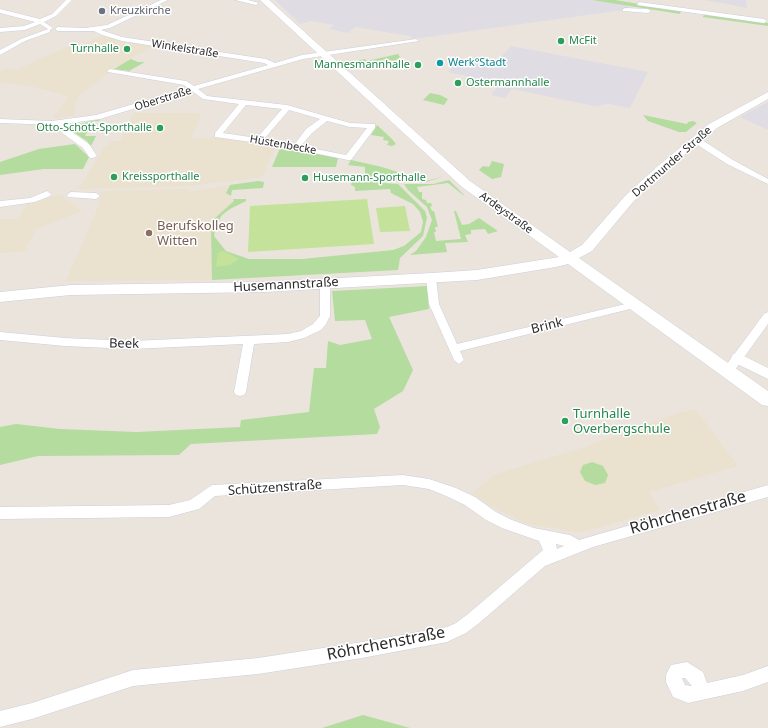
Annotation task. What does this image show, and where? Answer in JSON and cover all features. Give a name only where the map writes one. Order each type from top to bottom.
[{"type":"main road","name":"Ardeystraße","points":[[260,1],[322,53],[466,184],[768,400]]},
{"type":"main road","name":"Dortmunder Straße","points":[[570,258],[583,252],[595,241],[629,199],[663,167],[693,142],[730,115],[768,95]]},
{"type":"main road","name":"Husemannstraße","points":[[0,297],[71,290],[264,287],[431,278],[514,270],[553,264],[570,258]]},
{"type":"street","points":[[0,30],[25,28],[40,22],[54,15],[69,0]]},
{"type":"street","points":[[0,53],[22,40],[49,29],[96,29],[119,23],[165,0]]},
{"type":"street","points":[[238,0],[260,1]]},
{"type":"street","points":[[639,4],[694,16],[768,28]]},
{"type":"street","points":[[625,10],[641,10],[685,17],[694,16],[764,21]]},
{"type":"street","points":[[0,11],[40,22],[49,29]]},
{"type":"street","name":"Winkelstraße","points":[[96,29],[104,34],[122,39],[266,61],[274,65]]},
{"type":"street","name":"Oberstraße","points":[[0,121],[25,123],[59,122],[115,113],[274,65],[322,53],[416,41]]},
{"type":"street","points":[[110,71],[186,83],[205,98],[287,107],[326,118]]},
{"type":"street","name":"Hüstenbecke","points":[[244,102],[218,135],[297,146],[348,158],[372,128],[370,125],[356,126],[326,118]]},
{"type":"street","points":[[260,140],[287,107]]},
{"type":"street","points":[[297,146],[310,131],[326,118]]},
{"type":"street","points":[[59,122],[65,131],[86,146],[93,156]]},
{"type":"street","points":[[693,142],[768,182]]},
{"type":"street","points":[[0,204],[37,199],[47,194]]},
{"type":"street","points":[[71,195],[96,196]]},
{"type":"street","points":[[431,278],[434,304],[459,360]]},
{"type":"street","name":"Beek","points":[[0,336],[65,342],[131,345],[249,341],[288,338],[304,334],[317,327],[325,316],[325,283]]},
{"type":"street","name":"Brink","points":[[460,347],[634,305]]},
{"type":"street","points":[[728,371],[768,316]]},
{"type":"street","points":[[240,392],[249,341]]},
{"type":"street","points":[[738,358],[768,374]]},
{"type":"street","name":"Schützenstraße","points":[[0,513],[168,511],[194,505],[212,491],[403,480],[429,484],[451,492],[470,501],[507,524],[543,536],[570,541],[578,546]]},
{"type":"street","name":"Röhrchenstraße","points":[[0,719],[32,711],[133,678],[258,666],[362,650],[446,634],[461,628],[473,619],[542,560],[552,558],[578,546],[768,491]]},
{"type":"street","points":[[542,560],[550,552],[549,544],[543,536]]},
{"type":"street","points":[[702,692],[743,683],[768,674]]},
{"type":"shaded area","points":[[275,0],[592,0],[626,5],[631,9],[413,39],[410,36],[355,27],[348,33],[329,29],[334,25],[311,21],[300,24]]},
{"type":"shaded area","points":[[704,0],[746,0],[747,8],[727,4]]},
{"type":"shaded area","points":[[103,35],[122,41],[152,46],[114,69],[79,96],[75,104],[75,116],[53,118],[67,99],[67,96],[35,87],[0,82],[0,75],[2,74],[0,72],[6,68],[16,70],[75,43],[81,45]]},
{"type":"shaded area","points":[[511,46],[648,72],[630,108],[609,104],[600,105],[599,107],[512,89],[505,98],[491,95],[500,83],[448,72],[455,64],[462,66],[466,62],[492,67]]},
{"type":"shaded area","points":[[768,102],[768,130],[740,117]]},
{"type":"shaded area","points":[[134,113],[201,113],[191,139],[220,138],[276,146],[262,177],[190,186],[78,189],[105,146],[109,146],[111,141],[120,141],[127,128],[125,128]]},
{"type":"shaded area","name":"Berufskolleg Witten","points":[[228,185],[226,193],[234,201],[215,218],[211,228],[212,280],[66,281],[98,207],[101,191],[190,189],[189,192]]},
{"type":"shaded area","points":[[56,195],[61,195],[82,211],[36,229],[24,252],[0,253],[0,219],[18,219],[28,203],[43,200]]},
{"type":"shaded area","points":[[695,409],[738,466],[649,492],[660,510],[593,529],[576,532],[528,524],[489,505],[472,493],[496,474],[582,448],[678,413]]},
{"type":"green space","points":[[592,0],[615,0],[681,11],[680,14]]},
{"type":"green space","points":[[704,14],[768,23],[768,26],[703,17]]},
{"type":"green space","points":[[398,54],[400,57],[395,61],[384,59],[377,65],[357,61],[365,59],[367,61]]},
{"type":"green space","points":[[131,59],[138,62],[145,62],[129,71],[114,69]]},
{"type":"green space","points":[[430,93],[440,95],[448,99],[444,105],[423,100]]},
{"type":"green space","points":[[643,115],[687,124],[688,122],[693,121],[697,123],[686,132],[679,132],[648,121]]},
{"type":"green space","points":[[100,119],[99,121],[93,121],[85,136],[96,136],[91,146],[87,141],[72,131],[72,127],[76,125]]},
{"type":"green space","points":[[377,125],[396,144],[392,146],[387,145],[389,141],[383,140],[384,137],[371,135]]},
{"type":"green space","points":[[75,144],[89,157],[83,169],[44,169],[0,175],[0,162],[39,149]]},
{"type":"green space","points":[[281,146],[338,158],[336,167],[272,167]]},
{"type":"green space","points":[[351,160],[382,167],[426,181],[445,176],[426,182],[365,177],[365,167],[348,165]]},
{"type":"green space","points":[[492,161],[504,164],[501,177],[492,179],[479,170],[483,166],[489,167]]},
{"type":"green space","points":[[449,180],[464,195],[448,183],[417,187],[419,192],[422,192],[422,199],[426,200],[427,203],[431,203],[432,206],[430,207],[432,211],[434,211],[438,227],[435,227],[436,232],[434,232],[436,241],[461,239],[454,211],[456,211],[462,225],[469,224],[479,218],[498,231],[488,234],[485,229],[471,230],[471,234],[465,235],[468,242],[445,243],[447,252],[410,255],[416,251],[426,237],[432,220],[427,207],[408,190],[404,184],[433,184]]},
{"type":"green space","points":[[258,181],[264,182],[263,188],[232,190],[231,196],[226,193],[230,185]]},
{"type":"green space","points":[[352,181],[398,184],[425,211],[427,218],[423,236],[400,258],[398,270],[212,280],[211,228],[215,218],[234,201],[233,199],[246,199],[246,201],[222,215],[216,225],[214,236],[226,251],[249,259],[302,259],[393,250],[404,246],[421,232],[423,222],[420,212],[413,204],[391,193],[390,189],[355,191],[355,187],[351,185]]},
{"type":"green space","points":[[367,199],[374,244],[248,252],[250,206]]},
{"type":"green space","points":[[405,206],[410,231],[380,232],[376,208]]},
{"type":"green space","points":[[222,251],[239,259],[229,265],[216,267],[218,253]]},
{"type":"green space","points":[[428,286],[429,309],[389,317],[413,370],[403,391],[374,409],[380,427],[377,434],[191,444],[179,455],[38,456],[0,465],[0,427],[16,424],[60,429],[137,432],[240,427],[241,420],[309,412],[314,368],[326,368],[328,341],[340,345],[372,339],[365,320],[335,321],[332,291]]},
{"type":"green space","points":[[592,462],[603,466],[608,475],[605,483],[595,485],[585,481],[580,472],[583,465]]},
{"type":"green space","points":[[363,715],[410,728],[322,728]]},
{"type":"place","name":"Kreuzkirche","points":[[102,11]]},
{"type":"place","name":"McFit","points":[[561,41]]},
{"type":"place","name":"Turnhalle","points":[[127,49]]},
{"type":"place","name":"Werk°Stadt","points":[[440,63]]},
{"type":"place","name":"Mannesmannhalle","points":[[418,65]]},
{"type":"place","name":"Ostermannhalle","points":[[458,83]]},
{"type":"place","name":"Otto-Schott-Sporthalle","points":[[160,128]]},
{"type":"place","name":"Kreissporthalle","points":[[114,177]]},
{"type":"place","name":"Husemann-Sporthalle","points":[[305,178]]},
{"type":"place","name":"Berufskolleg Witten","points":[[149,233]]},
{"type":"place","name":"Turnhalle Overbergschule","points":[[565,421]]}]
